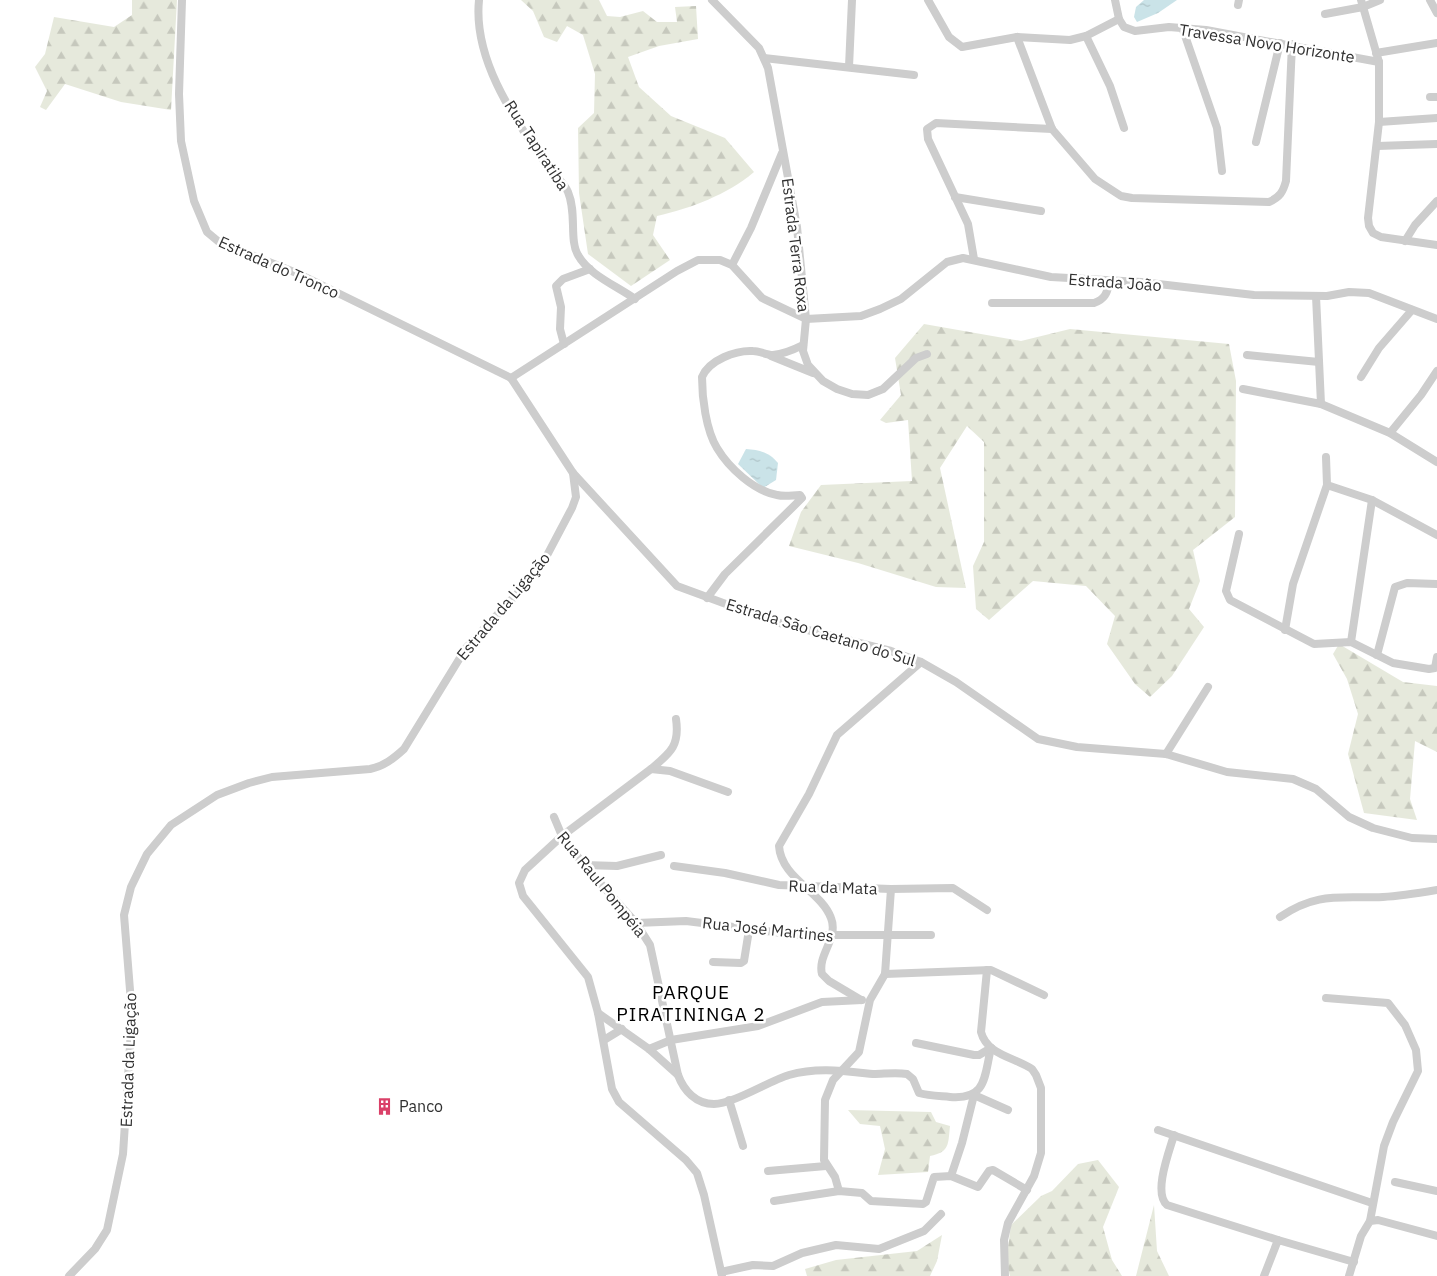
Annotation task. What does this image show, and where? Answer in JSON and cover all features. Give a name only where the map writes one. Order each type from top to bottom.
[{"type":"street","name":"Estrada do Tronco","points":[[182,0],[179,94],[181,140],[194,201],[207,232],[219,242],[307,278],[511,378]]},
{"type":"street","name":"Rua Tapiratiba","points":[[479,0],[478,26],[485,56],[525,132],[550,171],[561,180],[568,190],[574,214],[574,244],[577,254],[590,269],[635,298]]},
{"type":"street","name":"Estrada Terra Roxa","points":[[712,0],[742,29],[764,58],[772,84],[797,226],[806,319]]},
{"type":"street","points":[[849,67],[852,0]]},
{"type":"street","points":[[928,0],[949,37],[962,47],[1017,37],[1070,40],[1086,36],[1119,19],[1115,0]]},
{"type":"street","points":[[1325,14],[1380,0]]},
{"type":"street","points":[[1430,0],[1437,13]]},
{"type":"street","points":[[1362,4],[1378,62],[1379,122],[1368,226],[1373,233],[1380,237],[1437,245]]},
{"type":"street","name":"Travessa Novo Horizonte","points":[[1119,19],[1124,27],[1135,31],[1182,27],[1292,44],[1378,62]]},
{"type":"street","points":[[1182,27],[1217,128],[1222,171]]},
{"type":"street","points":[[1086,36],[1110,86],[1124,128]]},
{"type":"street","points":[[1017,37],[1052,129],[1095,179],[1121,196],[1269,202],[1278,198],[1283,192],[1286,181],[1292,44]]},
{"type":"street","points":[[1256,142],[1280,43]]},
{"type":"street","points":[[1376,53],[1437,43]]},
{"type":"street","points":[[764,58],[914,75]]},
{"type":"street","points":[[1379,122],[1437,118]]},
{"type":"street","points":[[974,259],[968,224],[926,134],[930,125],[972,124],[1025,129],[1052,129]]},
{"type":"street","points":[[1377,146],[1437,144]]},
{"type":"street","points":[[573,473],[511,378],[698,260],[720,260],[732,265],[751,228],[783,151]]},
{"type":"street","points":[[956,197],[1041,211]]},
{"type":"street","points":[[1405,241],[1415,225],[1437,201]]},
{"type":"street","name":"Estrada João","points":[[806,319],[861,316],[880,309],[901,299],[947,262],[963,258],[974,259],[1026,273],[1254,295],[1316,296],[1349,292],[1369,293],[1437,319]]},
{"type":"street","name":"Estrada Terra Roxa","points":[[732,265],[762,298],[806,319]]},
{"type":"street","points":[[564,344],[560,329],[561,307],[556,286],[563,279],[590,269]]},
{"type":"street","points":[[992,303],[1094,303],[1101,301],[1106,296],[1110,281]]},
{"type":"street","points":[[1316,296],[1321,404]]},
{"type":"street","points":[[1361,377],[1378,348],[1412,310]]},
{"type":"street","points":[[806,319],[803,345],[804,358],[813,373]]},
{"type":"street","points":[[770,355],[784,353],[803,345]]},
{"type":"street","points":[[707,598],[725,574],[802,498],[800,495],[777,495],[754,487],[716,448],[711,433],[702,386],[705,371],[721,359],[744,351],[755,351],[770,355],[813,373],[837,389],[852,394],[868,395],[883,389],[916,358],[927,354]]},
{"type":"street","points":[[1247,355],[1319,362]]},
{"type":"street","points":[[1390,433],[1421,395],[1437,371]]},
{"type":"street","points":[[1243,388],[1321,404],[1390,433],[1437,462]]},
{"type":"street","points":[[1285,630],[1293,584],[1327,485],[1326,457]]},
{"type":"street","name":"Estrada São Caetano do Sul","points":[[573,473],[677,586],[790,626],[890,651],[921,662],[956,682],[1038,739],[1077,747],[1166,754],[1227,772],[1280,776],[1316,789],[1349,817],[1373,828],[1412,838],[1437,839]]},
{"type":"street","name":"Estrada da Ligação","points":[[69,1276],[95,1249],[107,1230],[123,1154],[132,1015],[124,915],[131,887],[147,854],[171,825],[194,808],[217,795],[249,782],[272,777],[375,768],[396,757],[404,749],[466,648],[529,581],[544,561],[576,497],[573,473]]},
{"type":"street","points":[[1327,485],[1372,500],[1437,535]]},
{"type":"street","points":[[1350,642],[1372,500]]},
{"type":"street","points":[[1239,534],[1226,591],[1227,596],[1285,630],[1314,644],[1350,642],[1404,666],[1429,669],[1435,668],[1437,657]]},
{"type":"street","points":[[1377,654],[1395,586],[1407,583],[1437,584]]},
{"type":"street","points":[[866,1000],[829,981],[822,974],[822,964],[832,937],[833,926],[829,914],[784,861],[779,846],[809,794],[837,735],[921,662]]},
{"type":"street","points":[[1166,754],[1208,687]]},
{"type":"street","points":[[676,719],[678,736],[668,755],[562,836],[524,870],[521,876],[520,890],[584,971],[590,983],[604,1040],[612,1089],[618,1102],[686,1160],[697,1173],[704,1195],[721,1274],[753,1265],[772,1266],[802,1252],[836,1245],[879,1250],[924,1231],[941,1214]]},
{"type":"street","points":[[650,769],[670,772],[728,792]]},
{"type":"street","name":"Rua Raul Pompéia","points":[[554,817],[562,836],[584,865],[636,923],[653,952],[678,1075],[686,1092],[698,1100],[714,1104],[729,1100],[795,1073],[844,1069],[873,1074],[907,1074],[913,1079],[918,1093],[964,1098],[974,1095]]},
{"type":"street","points":[[584,865],[617,866],[661,855]]},
{"type":"street","name":"Rua da Mata","points":[[674,866],[725,873],[766,883],[804,886],[890,890],[953,888],[987,910]]},
{"type":"street","points":[[839,1191],[835,1177],[826,1166],[824,1154],[825,1100],[833,1080],[855,1058],[862,1045],[866,1000],[885,974],[890,890]]},
{"type":"street","points":[[1280,917],[1304,902],[1321,898],[1384,897],[1437,890]]},
{"type":"street","name":"Rua José Martines","points":[[636,923],[686,921],[748,930],[832,937],[931,935]]},
{"type":"street","points":[[713,962],[741,963],[744,961],[748,930]]},
{"type":"street","points":[[885,974],[987,970],[1003,974],[1044,995]]},
{"type":"street","points":[[987,970],[980,1032],[986,1044],[1026,1065],[1036,1075],[1039,1082],[1041,1153],[1036,1171],[1008,1223],[1004,1240],[1006,1276]]},
{"type":"street","points":[[1326,998],[1388,1003],[1405,1025],[1419,1059],[1414,1083],[1393,1122],[1384,1146],[1370,1221],[1362,1236],[1350,1276]]},
{"type":"street","points":[[649,1049],[671,1040],[758,1026],[822,1002],[866,1000]]},
{"type":"street","points":[[598,1013],[649,1049],[678,1075]]},
{"type":"street","points":[[604,1040],[622,1030]]},
{"type":"street","points":[[916,1043],[974,1055],[980,1055],[991,1048]]},
{"type":"street","points":[[951,1176],[962,1143],[974,1095],[983,1084],[991,1048]]},
{"type":"street","points":[[974,1095],[1008,1110]]},
{"type":"street","points":[[729,1100],[743,1146]]},
{"type":"street","points":[[1158,1130],[1372,1203]]},
{"type":"street","points":[[1174,1135],[1160,1190],[1162,1201],[1167,1205],[1354,1262]]},
{"type":"street","points":[[768,1171],[826,1166]]},
{"type":"street","points":[[774,1201],[839,1191],[862,1193],[871,1202],[923,1204],[926,1202],[934,1177],[951,1176],[978,1187],[989,1171],[993,1170],[1027,1190]]},
{"type":"street","points":[[1395,1182],[1437,1191]]},
{"type":"street","points":[[1370,1221],[1378,1220],[1437,1236]]},
{"type":"street","points":[[1264,1276],[1278,1240]]},
{"type":"green space","points":[[132,0],[177,0],[171,110],[121,102],[65,84],[46,110],[40,107],[47,91],[35,67],[45,54],[54,17],[114,27],[132,15]]},
{"type":"green space","points":[[521,0],[599,0],[607,16],[620,17],[643,11],[657,22],[677,22],[675,7],[696,6],[698,39],[659,46],[628,57],[639,87],[671,116],[725,138],[754,172],[708,200],[657,216],[653,235],[670,260],[631,286],[588,254],[579,193],[578,128],[594,113],[595,74],[583,35],[567,26],[557,42],[544,37],[533,11]]},
{"type":"green space","points":[[924,324],[1021,341],[1070,329],[1229,344],[1236,381],[1235,517],[1193,550],[1200,581],[1189,609],[1204,627],[1172,676],[1150,697],[1135,684],[1107,644],[1115,616],[1086,586],[1033,581],[989,620],[976,609],[973,566],[984,542],[984,442],[967,426],[940,468],[966,588],[936,587],[858,563],[789,546],[801,512],[821,485],[912,481],[908,420],[886,423],[880,420],[901,395],[895,358]]},
{"type":"green space","points":[[1339,644],[1403,682],[1437,686],[1437,752],[1415,741],[1410,799],[1417,820],[1364,813],[1348,754],[1358,714],[1347,679],[1333,654]]},
{"type":"green space","points":[[848,1110],[931,1112],[936,1122],[950,1126],[947,1146],[941,1152],[930,1156],[928,1172],[878,1175],[885,1149],[880,1126],[860,1124]]},
{"type":"green space","points":[[1098,1160],[1119,1187],[1103,1227],[1112,1260],[1122,1276],[1010,1276],[1006,1262],[1011,1225],[1041,1196],[1052,1191],[1078,1164]]},
{"type":"green space","points":[[1154,1205],[1157,1251],[1169,1276],[1136,1276]]},
{"type":"green space","points":[[942,1235],[937,1261],[930,1276],[807,1276],[805,1269],[836,1260],[917,1251]]},
{"type":"water","points":[[1144,0],[1177,0],[1158,13],[1137,22],[1134,17],[1136,7]]},
{"type":"water","points":[[746,449],[764,452],[775,459],[778,463],[776,480],[763,488],[738,464]]},
{"type":"place","name":"Panco","points":[[385,1106]]},
{"type":"district","name":"PARQUE PIRATININGA 2","points":[[691,1003]]}]
